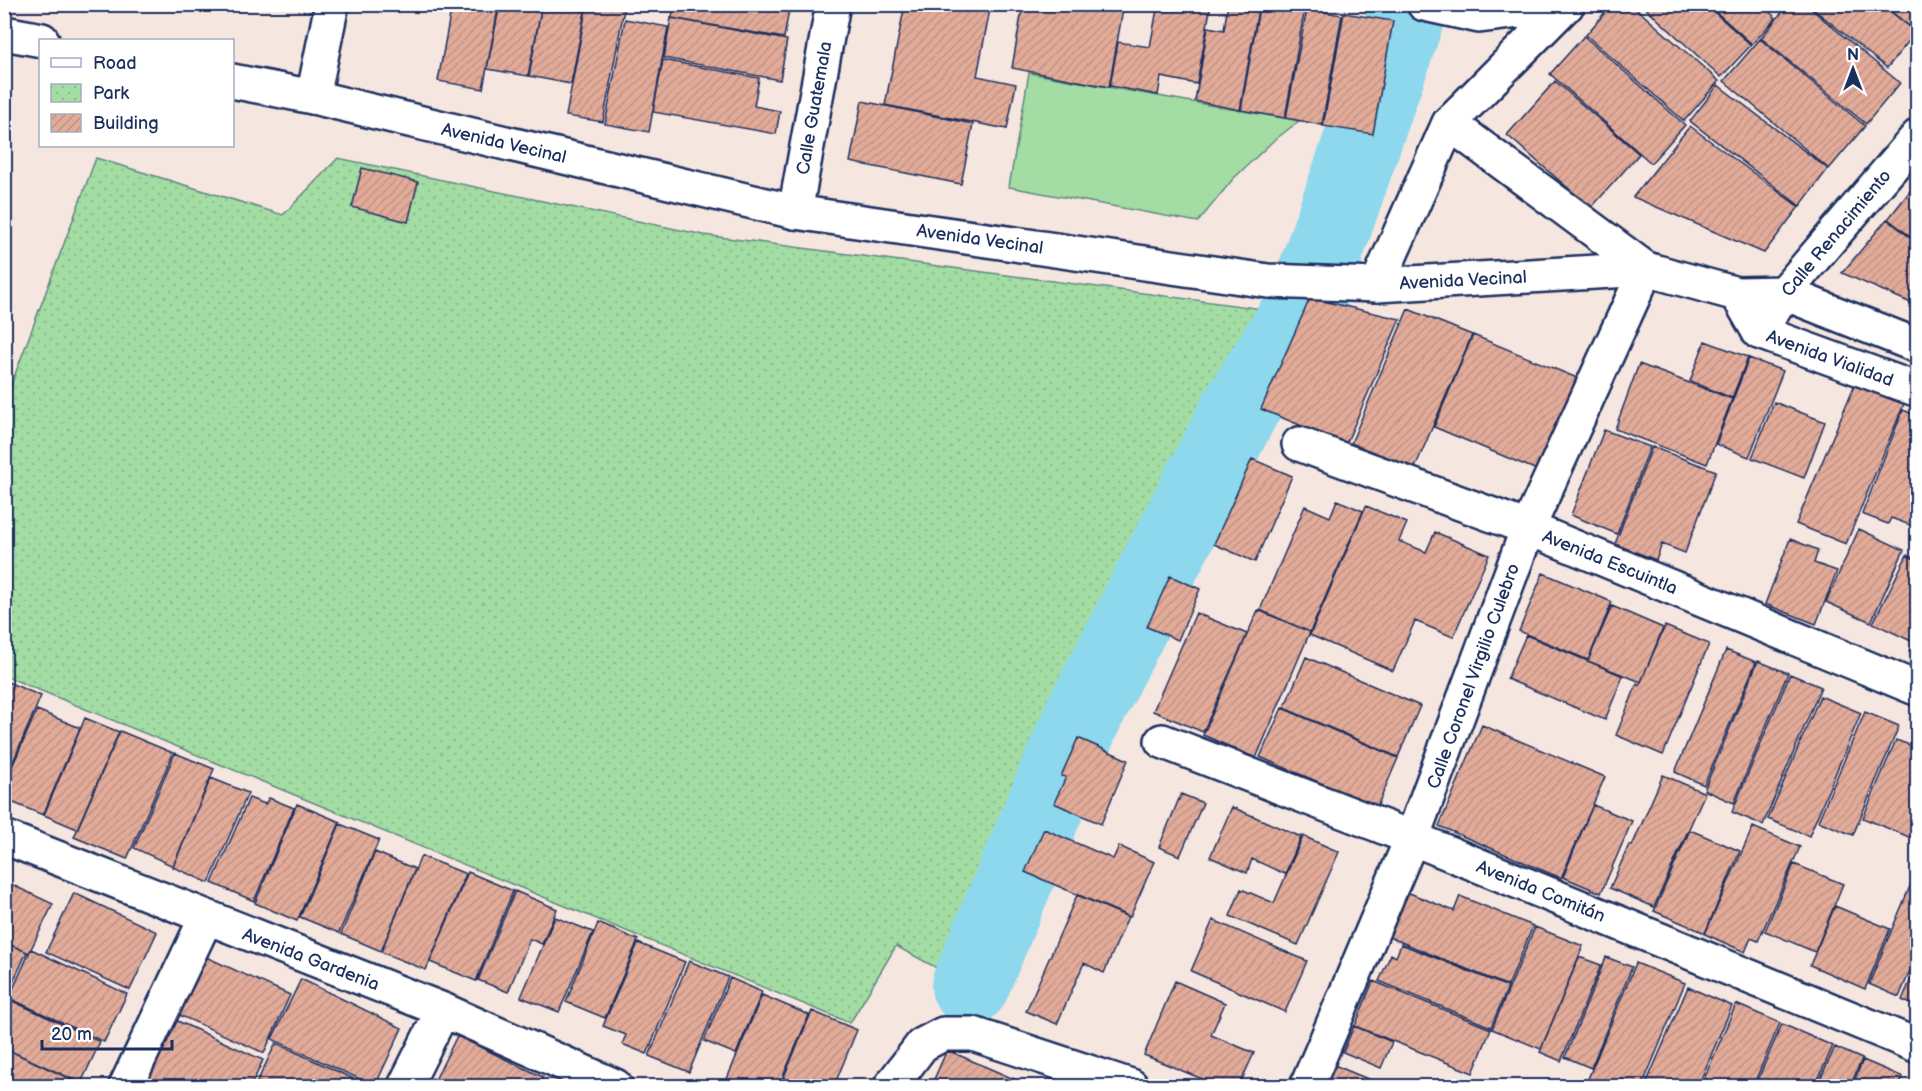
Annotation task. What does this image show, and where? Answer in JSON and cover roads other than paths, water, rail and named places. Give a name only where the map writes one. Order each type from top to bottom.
[{"type":"street","points":[[313,98],[332,4]]},
{"type":"street","name":"Calle Guatemala","points":[[795,212],[833,4]]},
{"type":"street","points":[[1424,4],[1479,16],[1567,5]]},
{"type":"street","points":[[1377,285],[1449,123],[1567,5]]},
{"type":"street","points":[[4,33],[39,39]]},
{"type":"street","name":"Avenida Vecinal","points":[[234,81],[795,212],[1268,281],[1377,285],[1646,269],[1737,294]]},
{"type":"street","points":[[1449,123],[1646,269]]},
{"type":"street","name":"Calle Renacimiento","points":[[1759,332],[1784,293],[1917,136]]},
{"type":"street","name":"Calle Coronel Virgilio Culebro","points":[[1307,1086],[1412,838],[1528,528],[1646,269]]},
{"type":"street","points":[[1737,294],[1784,293],[1917,346]]},
{"type":"street","name":"Avenida Vialidad","points":[[1737,294],[1759,332],[1917,390]]},
{"type":"street","name":"Avenida Escuintla","points":[[1299,444],[1528,528],[1917,689]]},
{"type":"street","name":"Avenida Comitán","points":[[1162,741],[1412,838],[1917,1046]]},
{"type":"street","name":"Avenida Gardenia","points":[[4,837],[443,1010],[615,1086]]},
{"type":"street","points":[[126,1086],[206,918]]},
{"type":"street","points":[[405,1086],[443,1010]]},
{"type":"street","points":[[891,1086],[922,1045],[943,1034],[973,1034],[1131,1086]]},
{"type":"waterway","points":[[970,986],[1082,718],[1240,409],[1307,301],[1410,4]]}]
